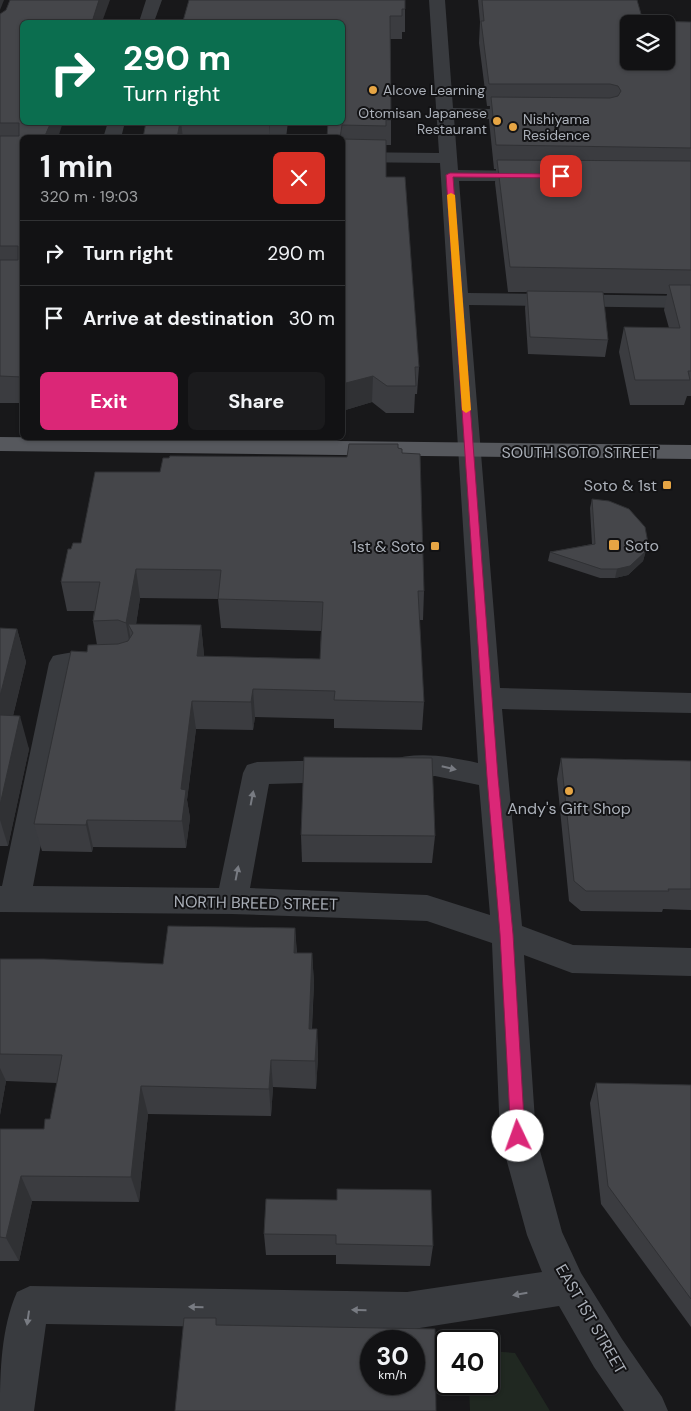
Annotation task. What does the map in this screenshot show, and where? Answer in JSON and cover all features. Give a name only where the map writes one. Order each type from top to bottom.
[{"type":"main road","name":"SOUTH SOTO STREET","points":[[0,444],[223,442],[469,451],[691,452]]},
{"type":"street","points":[[148,20],[154,0]]},
{"type":"street","points":[[292,0],[293,20]]},
{"type":"street","name":"EAST 1ST STREET","points":[[437,0],[492,777],[507,934],[518,1136],[546,1235],[568,1286],[608,1353],[648,1411]]},
{"type":"street","points":[[445,113],[541,115]]},
{"type":"street","points":[[345,157],[546,176]]},
{"type":"street","points":[[458,300],[691,302]]},
{"type":"street","points":[[7,899],[62,662],[123,661]]},
{"type":"street","points":[[487,698],[691,703]]},
{"type":"street","points":[[232,901],[257,773],[435,765],[492,777]]},
{"type":"street","name":"NORTH BREED STREET","points":[[7,899],[232,901],[427,908],[507,934],[572,959],[691,962]]},
{"type":"street","points":[[14,1411],[30,1305],[406,1311],[568,1286]]},
{"type":"shaded area","points":[[500,1352],[515,1353],[550,1411],[470,1411],[469,1395],[500,1395]]},
{"type":"building","points":[[10,0],[99,0],[93,20],[20,20],[20,125],[50,125],[45,135],[20,135],[20,377],[0,376],[0,260],[18,260],[18,246],[0,246],[0,136],[19,136],[19,123],[0,123],[0,14],[6,10]]},
{"type":"building","points":[[189,0],[405,0],[405,9],[402,9],[402,16],[390,16],[391,120],[386,120],[386,126],[342,125],[345,125],[345,20],[183,20]]},
{"type":"building","points":[[482,0],[637,0],[641,15],[620,15],[620,70],[675,70],[675,22],[691,22],[691,148],[496,145],[491,97],[610,98],[618,96],[621,91],[618,86],[610,84],[489,84],[481,21],[484,21]]},
{"type":"building","points":[[145,125],[179,125],[178,135],[144,135]]},
{"type":"building","points":[[328,125],[342,125],[340,135],[327,135]]},
{"type":"building","points":[[345,139],[386,140],[386,177],[405,177],[419,367],[415,367],[416,386],[387,386],[373,376],[345,383]]},
{"type":"building","points":[[497,160],[691,161],[691,270],[510,267]]},
{"type":"building","points":[[669,285],[691,285],[691,371],[688,371],[690,380],[635,380],[624,327],[680,328]]},
{"type":"building","points":[[527,291],[603,292],[608,340],[530,337]]},
{"type":"building","points":[[349,444],[398,444],[398,448],[402,449],[402,453],[420,454],[424,591],[418,591],[424,702],[334,700],[335,691],[253,689],[251,702],[192,701],[181,789],[186,790],[182,821],[87,820],[86,825],[34,824],[71,651],[87,652],[88,645],[118,644],[128,641],[133,633],[128,624],[201,625],[197,656],[320,659],[323,602],[218,599],[221,570],[136,569],[126,623],[118,620],[93,621],[100,582],[61,582],[68,549],[71,549],[73,543],[81,543],[95,472],[160,472],[163,458],[169,458],[170,456],[347,457]]},
{"type":"building","points":[[592,499],[609,501],[629,509],[645,527],[648,543],[645,552],[630,566],[617,569],[601,569],[550,552],[595,544]]},
{"type":"building","points":[[0,628],[17,629],[0,696]]},
{"type":"building","points":[[0,715],[20,716],[0,805]]},
{"type":"building","points":[[304,757],[432,758],[435,836],[301,835]]},
{"type":"building","points":[[561,758],[691,761],[691,889],[668,889],[669,891],[586,891],[574,881]]},
{"type":"building","points":[[168,926],[295,928],[294,953],[312,953],[309,1029],[317,1029],[315,1061],[271,1060],[269,1089],[141,1086],[131,1177],[21,1176],[6,1238],[0,1237],[0,1129],[44,1129],[45,1119],[50,1119],[62,1055],[0,1054],[0,959],[163,964]]},
{"type":"building","points":[[596,1083],[691,1085],[691,1299],[608,1186]]},
{"type":"building","points":[[337,1189],[431,1190],[433,1246],[336,1244],[336,1235],[264,1234],[266,1199],[337,1200]]},
{"type":"building","points":[[184,1318],[216,1318],[216,1325],[435,1329],[436,1411],[175,1411]]},
{"type":"slow traffic","points":[[451,195],[466,410]]},
{"type":"place","name":"Alcove Learning","points":[[373,90]]},
{"type":"place","name":"Otomisan Japanese Restaurant","points":[[497,121]]},
{"type":"place","name":"Nishiyama Residence","points":[[513,127]]},
{"type":"place","name":"Soto & 1st","points":[[667,485]]},
{"type":"place","name":"Soto","points":[[614,545]]},
{"type":"place","name":"1st & Soto","points":[[435,546]]},
{"type":"place","name":"Andy's Gift Shop","points":[[569,791]]},
{"type":"route","points":[[518,1136],[507,934],[492,777],[450,175],[561,176]]}]
